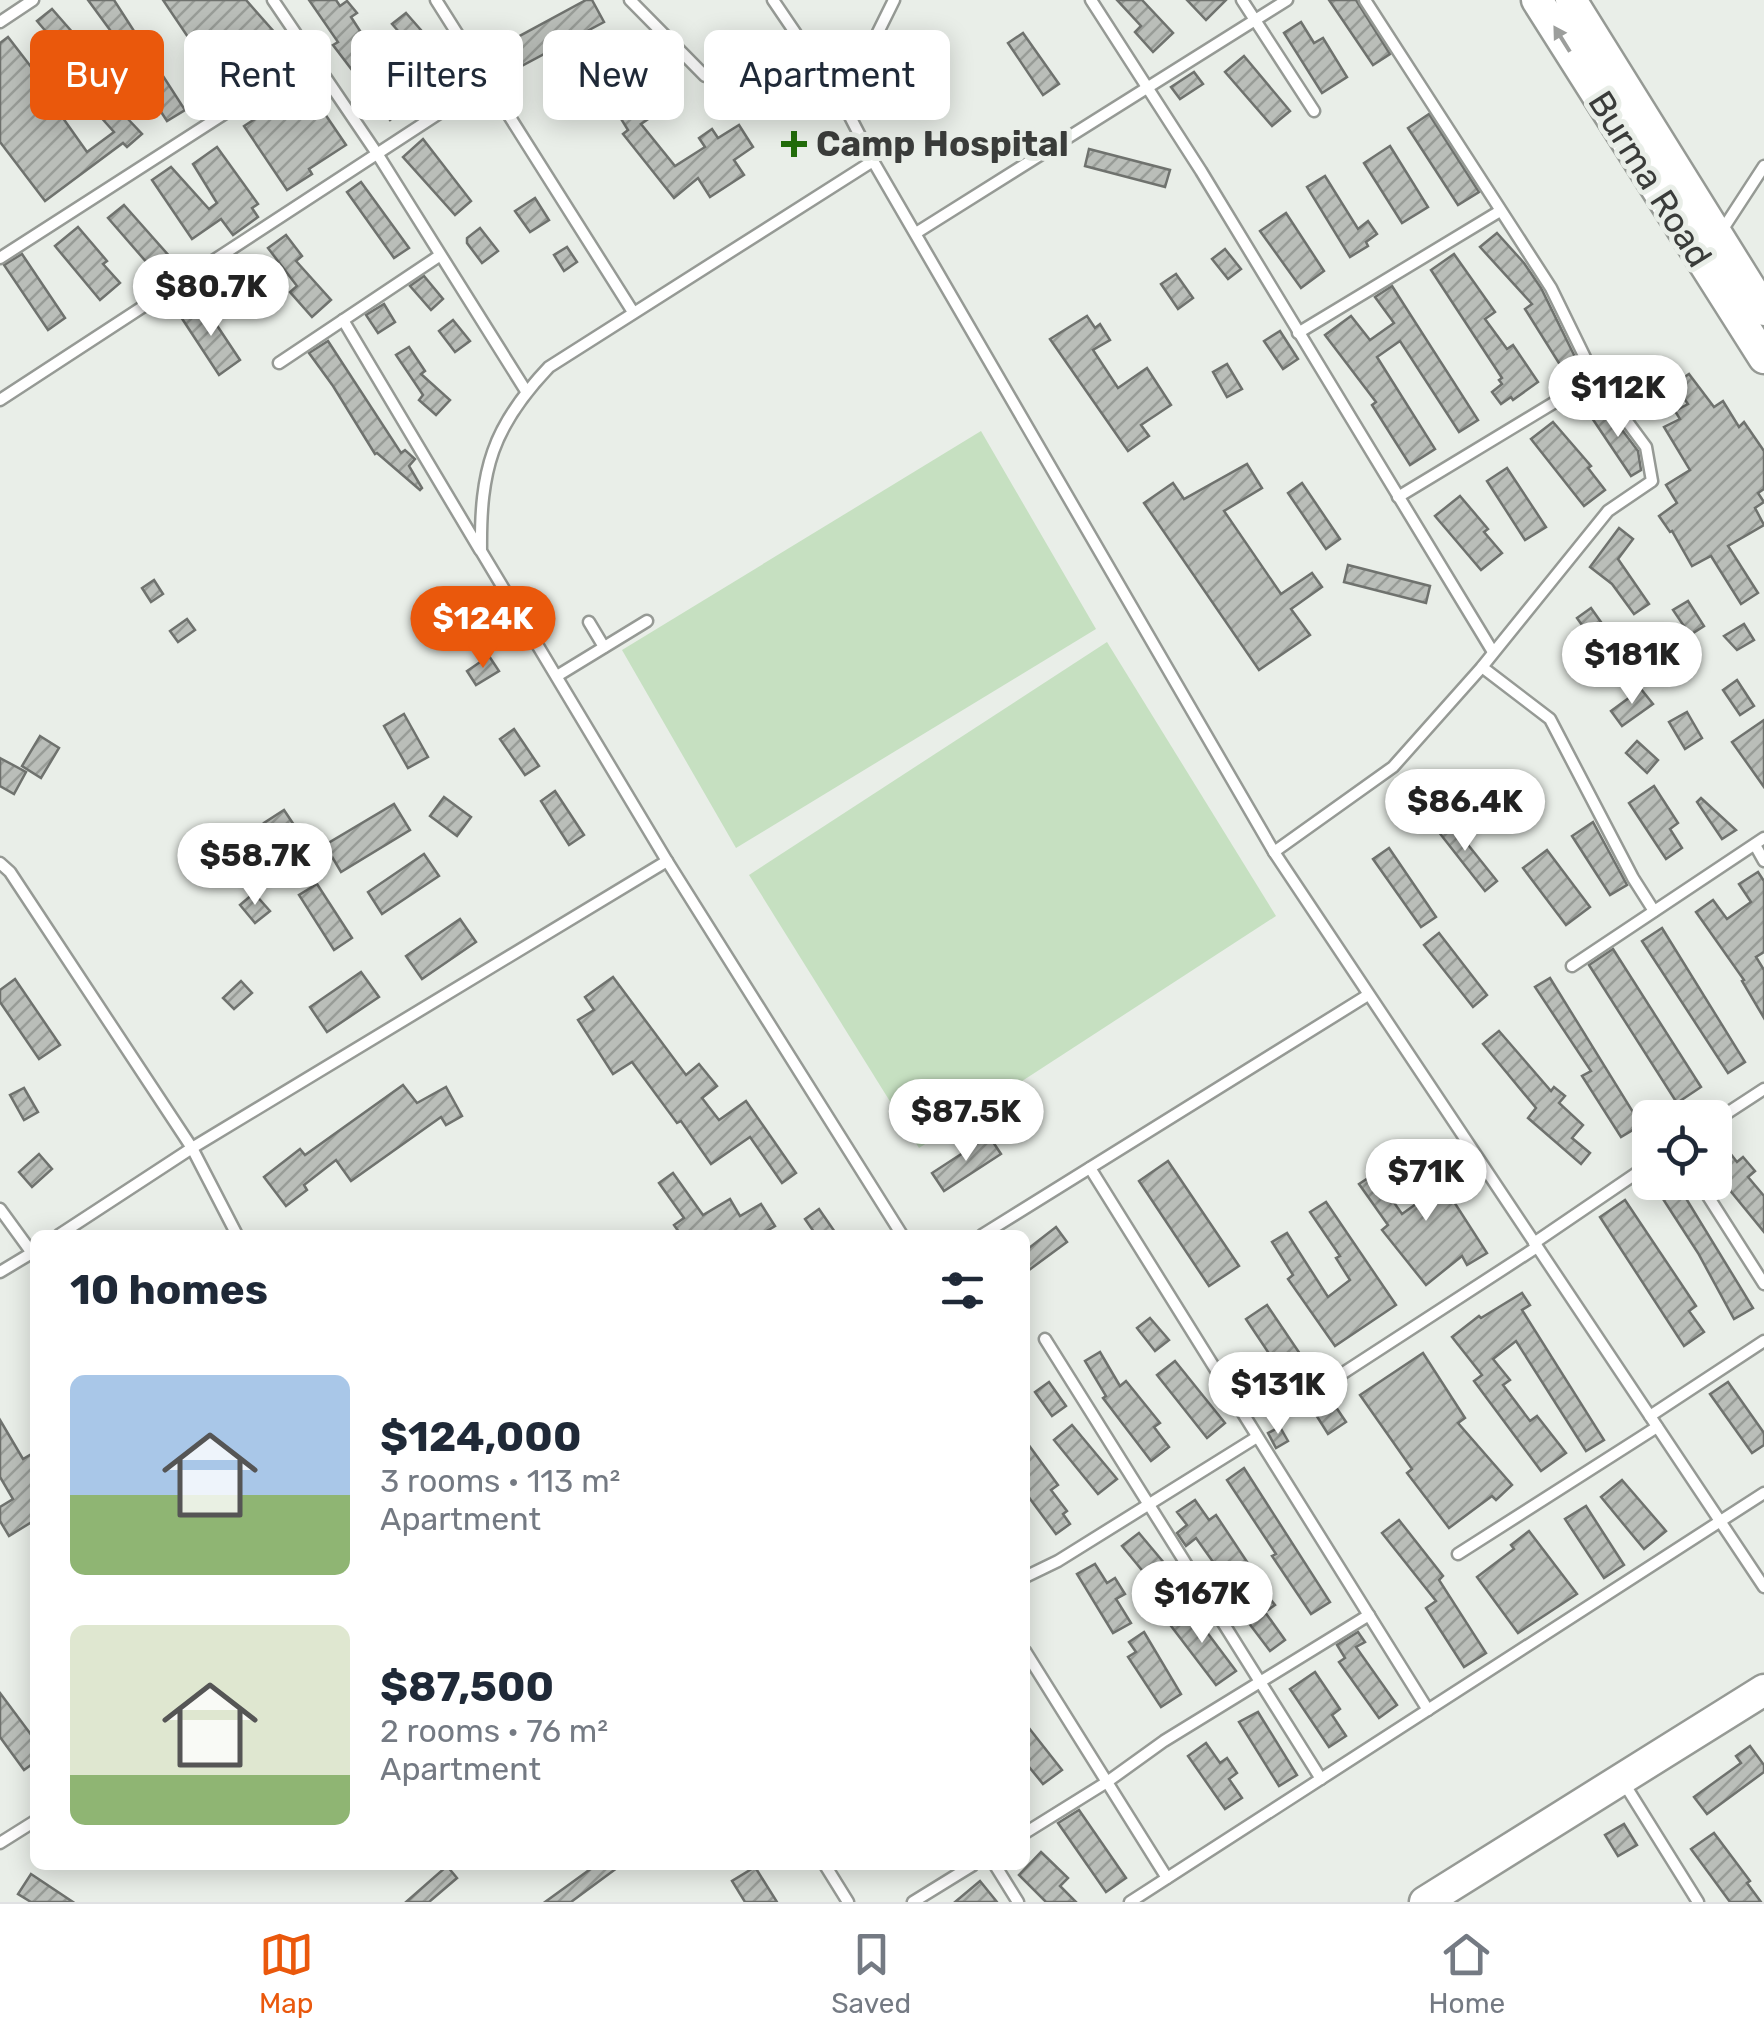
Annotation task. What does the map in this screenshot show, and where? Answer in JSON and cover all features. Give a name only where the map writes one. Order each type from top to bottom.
[{"type":"main road","name":"Burma Road","points":[[1538,0],[1764,358]]},
{"type":"main road","name":"Burma Road","points":[[1571,0],[1764,310]]},
{"type":"main road","points":[[1425,1902],[1764,1690]]},
{"type":"lane","points":[[0,22],[34,0]]},
{"type":"lane","points":[[274,0],[293,30]]},
{"type":"lane","points":[[436,0],[455,30]]},
{"type":"lane","points":[[630,0],[704,76]]},
{"type":"lane","points":[[773,0],[794,30]]},
{"type":"lane","points":[[879,30],[894,0]]},
{"type":"lane","points":[[1090,0],[1493,652]]},
{"type":"lane","points":[[1242,0],[1314,111]]},
{"type":"lane","points":[[916,232],[1287,0]]},
{"type":"lane","points":[[1274,852],[1393,767],[1482,667],[1608,511],[1652,481],[1646,447],[1595,378],[1551,288],[1365,0]]},
{"type":"lane","points":[[331,87],[526,391]]},
{"type":"lane","points":[[0,258],[215,120]]},
{"type":"lane","points":[[0,400],[430,120]]},
{"type":"lane","points":[[511,120],[633,312]]},
{"type":"lane","points":[[852,120],[1274,852],[1764,1587]]},
{"type":"lane","points":[[481,551],[480,502],[488,464],[503,424],[549,367],[873,161]]},
{"type":"lane","points":[[1718,237],[1764,166]]},
{"type":"lane","points":[[1298,333],[1500,211]]},
{"type":"lane","points":[[279,363],[439,256]]},
{"type":"lane","points":[[343,320],[668,861],[899,1230]]},
{"type":"lane","points":[[1398,496],[1608,370]]},
{"type":"lane","points":[[557,676],[647,621]]},
{"type":"lane","points":[[589,622],[604,647]]},
{"type":"lane","points":[[1482,667],[1550,719],[1632,878],[1654,911]]},
{"type":"lane","points":[[1572,966],[1759,841],[1764,861]]},
{"type":"lane","points":[[67,1230],[192,1148],[668,861]]},
{"type":"lane","points":[[0,863],[10,872],[192,1148],[234,1230]]},
{"type":"lane","points":[[990,1230],[1368,995]]},
{"type":"lane","points":[[1732,1110],[1764,1089]]},
{"type":"lane","points":[[1090,1168],[1428,1710]]},
{"type":"lane","points":[[1338,1377],[1632,1177]]},
{"type":"lane","points":[[1710,1200],[1764,1284]]},
{"type":"lane","points":[[0,1209],[30,1248]]},
{"type":"lane","points":[[0,1272],[30,1254]]},
{"type":"lane","points":[[1044,1338],[1321,1779]]},
{"type":"lane","points":[[1650,1416],[1764,1341]]},
{"type":"lane","points":[[1458,1554],[1657,1428]]},
{"type":"lane","points":[[1030,1575],[1258,1437]]},
{"type":"lane","points":[[1130,1902],[1764,1494]]},
{"type":"lane","points":[[1030,1830],[1164,1741],[1368,1615]]},
{"type":"lane","points":[[1030,1660],[1167,1878]]},
{"type":"lane","points":[[1621,1780],[1698,1902]]},
{"type":"lane","points":[[0,1843],[30,1824]]},
{"type":"lane","points":[[828,1870],[848,1902]]},
{"type":"lane","points":[[914,1902],[965,1870]]},
{"type":"lane","points":[[998,1870],[1018,1902]]},
{"type":"green space","points":[[981,431],[1096,629],[736,848],[622,650]]},
{"type":"green space","points":[[1107,642],[1276,916],[919,1148],[749,875]]},
{"type":"building","points":[[88,0],[114,0],[133,30],[110,30]]},
{"type":"building","points":[[163,0],[246,0],[273,30],[184,30]]},
{"type":"building","points":[[309,0],[336,0],[340,6],[347,1],[357,13],[351,17],[359,30],[351,30],[351,69],[333,45],[338,42]]},
{"type":"building","points":[[586,0],[592,0],[604,22],[589,30],[543,30],[543,55],[523,65],[523,34]]},
{"type":"building","points":[[1117,0],[1142,0],[1173,33],[1153,52],[1135,32],[1141,26]]},
{"type":"building","points":[[1187,0],[1226,0],[1206,20]]},
{"type":"building","points":[[1329,0],[1356,0],[1390,54],[1373,65]]},
{"type":"building","points":[[52,9],[70,30],[45,30],[37,21]]},
{"type":"building","points":[[406,13],[421,30],[397,30],[392,24]]},
{"type":"building","points":[[1301,22],[1314,43],[1323,38],[1347,77],[1322,93],[1284,33]]},
{"type":"building","points":[[1023,33],[1059,84],[1043,95],[1008,43]]},
{"type":"building","points":[[8,37],[30,66],[30,120],[64,120],[87,152],[114,132],[103,120],[129,120],[142,134],[127,147],[123,143],[45,201],[0,142],[0,43]]},
{"type":"building","points":[[1244,56],[1290,111],[1272,126],[1225,72]]},
{"type":"building","points":[[1194,72],[1203,84],[1180,99],[1171,87]]},
{"type":"building","points":[[164,77],[184,108],[167,121],[164,116]]},
{"type":"building","points":[[1429,114],[1479,192],[1458,205],[1408,128]]},
{"type":"building","points":[[253,120],[329,120],[346,145],[309,169],[312,174],[287,190],[244,126]]},
{"type":"building","points":[[622,120],[647,120],[641,124],[675,166],[705,147],[699,138],[712,129],[718,138],[739,125],[753,147],[734,160],[744,175],[710,197],[698,178],[674,198],[623,134],[628,130]]},
{"type":"building","points":[[423,139],[471,201],[455,215],[403,157]]},
{"type":"building","points":[[1390,146],[1428,207],[1402,223],[1364,163]]},
{"type":"building","points":[[217,147],[258,204],[252,208],[258,217],[233,235],[221,219],[192,239],[152,180],[171,167],[209,209],[217,203],[193,164]]},
{"type":"building","points":[[1089,149],[1170,170],[1165,187],[1085,166]]},
{"type":"building","points":[[1325,176],[1358,229],[1368,221],[1377,234],[1366,242],[1368,246],[1350,257],[1307,187]]},
{"type":"building","points":[[361,182],[409,248],[394,258],[347,192]]},
{"type":"building","points":[[535,198],[549,220],[530,232],[515,211]]},
{"type":"building","points":[[124,205],[171,258],[155,272],[108,218]]},
{"type":"building","points":[[1286,213],[1324,271],[1301,288],[1260,231]]},
{"type":"building","points":[[78,227],[120,283],[100,300],[55,246]]},
{"type":"building","points":[[480,228],[498,251],[482,263],[467,243],[467,238]]},
{"type":"building","points":[[1497,233],[1541,288],[1576,359],[1562,368],[1525,309],[1532,304],[1480,247]]},
{"type":"building","points":[[286,235],[302,256],[296,261],[331,300],[312,317],[290,292],[297,286],[268,248]]},
{"type":"building","points":[[567,247],[577,262],[564,271],[554,255]]},
{"type":"building","points":[[1225,249],[1241,269],[1228,279],[1212,259]]},
{"type":"building","points":[[22,254],[65,318],[48,330],[4,265]]},
{"type":"building","points":[[1454,254],[1495,312],[1485,319],[1507,349],[1513,345],[1538,382],[1513,400],[1511,397],[1501,404],[1492,392],[1502,384],[1502,378],[1431,270]]},
{"type":"building","points":[[1176,274],[1193,298],[1178,309],[1161,284]]},
{"type":"building","points":[[424,276],[443,299],[431,310],[410,286]]},
{"type":"building","points":[[1392,286],[1478,420],[1459,432],[1400,341],[1377,357],[1435,449],[1410,465],[1372,405],[1376,402],[1325,335],[1351,316],[1370,340],[1394,323],[1375,297]]},
{"type":"building","points":[[202,303],[240,360],[219,375],[181,317]]},
{"type":"building","points":[[384,304],[395,322],[378,333],[366,315]]},
{"type":"building","points":[[1087,316],[1095,328],[1100,324],[1110,340],[1093,350],[1118,388],[1147,368],[1171,405],[1141,425],[1149,436],[1128,451],[1050,339]]},
{"type":"building","points":[[453,320],[470,341],[455,352],[439,331]]},
{"type":"building","points":[[1280,331],[1298,359],[1283,369],[1264,341]]},
{"type":"building","points":[[328,341],[401,453],[405,450],[415,459],[409,466],[420,490],[375,454],[309,353]]},
{"type":"building","points":[[409,347],[425,371],[421,374],[450,400],[436,415],[419,400],[423,395],[396,355]]},
{"type":"building","points":[[1227,364],[1242,389],[1227,397],[1213,372]]},
{"type":"building","points":[[1689,374],[1714,407],[1723,401],[1739,427],[1744,422],[1764,451],[1764,489],[1758,493],[1764,502],[1755,508],[1764,525],[1728,546],[1758,593],[1741,604],[1711,556],[1692,566],[1659,516],[1677,503],[1666,485],[1690,470],[1664,427],[1680,419],[1675,411],[1688,404],[1674,384]]},
{"type":"building","points":[[1604,406],[1638,451],[1641,470],[1631,476],[1590,415]]},
{"type":"building","points":[[1553,422],[1591,466],[1588,468],[1605,490],[1584,506],[1531,439]]},
{"type":"building","points":[[1247,464],[1262,488],[1224,511],[1281,594],[1312,573],[1322,587],[1291,609],[1310,635],[1259,670],[1144,503],[1173,483],[1184,499]]},
{"type":"building","points":[[1507,468],[1546,527],[1525,540],[1487,481]]},
{"type":"building","points":[[1302,483],[1340,539],[1326,549],[1288,493]]},
{"type":"building","points":[[1460,496],[1502,553],[1481,570],[1435,516]]},
{"type":"building","points":[[1619,528],[1633,539],[1618,559],[1649,604],[1634,614],[1612,584],[1590,567]]},
{"type":"building","points":[[1348,565],[1430,586],[1426,603],[1344,582]]},
{"type":"building","points":[[154,580],[163,594],[151,602],[142,588]]},
{"type":"building","points":[[1688,601],[1704,626],[1690,635],[1673,610]]},
{"type":"building","points":[[1591,608],[1608,632],[1594,642],[1577,618]]},
{"type":"building","points":[[444,611],[457,633],[435,646],[422,623]]},
{"type":"building","points":[[187,619],[195,630],[178,642],[170,631]]},
{"type":"building","points":[[1744,624],[1754,640],[1737,650],[1724,636]]},
{"type":"building","points":[[1643,628],[1661,652],[1648,662],[1631,638]]},
{"type":"building","points":[[489,656],[499,671],[476,685],[467,671]]},
{"type":"building","points":[[1737,680],[1754,706],[1740,715],[1723,690]]},
{"type":"building","points":[[1641,689],[1653,704],[1622,726],[1611,711]]},
{"type":"building","points":[[1687,712],[1702,738],[1685,749],[1669,722]]},
{"type":"building","points":[[404,714],[428,757],[408,768],[384,726]]},
{"type":"building","points":[[1764,720],[1764,787],[1732,742]]},
{"type":"building","points":[[514,729],[539,766],[525,775],[500,739]]},
{"type":"building","points":[[40,736],[59,748],[41,778],[22,766]]},
{"type":"building","points":[[1637,741],[1658,760],[1647,773],[1626,753]]},
{"type":"building","points":[[0,758],[26,772],[14,794],[0,786]]},
{"type":"building","points":[[1654,786],[1678,823],[1670,829],[1682,848],[1666,859],[1629,803]]},
{"type":"building","points":[[555,791],[584,835],[569,845],[541,801]]},
{"type":"building","points":[[444,797],[471,817],[457,836],[430,816]]},
{"type":"building","points":[[1701,798],[1736,830],[1722,839],[1697,802]]},
{"type":"building","points":[[394,804],[410,830],[341,872],[325,845]]},
{"type":"building","points":[[284,810],[296,828],[276,842],[264,823]]},
{"type":"building","points":[[1445,816],[1497,881],[1485,891],[1434,826]]},
{"type":"building","points":[[1593,822],[1627,885],[1610,895],[1572,836]]},
{"type":"building","points":[[1389,848],[1436,917],[1421,927],[1373,859]]},
{"type":"building","points":[[1547,850],[1590,907],[1566,925],[1523,868]]},
{"type":"building","points":[[424,854],[439,876],[382,914],[368,892]]},
{"type":"building","points":[[1758,872],[1764,881],[1764,952],[1756,957],[1764,970],[1764,1018],[1744,980],[1696,912],[1713,900],[1727,919],[1751,902],[1739,884]]},
{"type":"building","points":[[317,884],[352,938],[334,950],[299,895]]},
{"type":"building","points":[[254,893],[270,911],[255,923],[240,905]]},
{"type":"building","points":[[460,919],[476,942],[422,979],[406,956]]},
{"type":"building","points":[[1662,928],[1745,1062],[1728,1073],[1642,941]]},
{"type":"building","points":[[1439,933],[1487,995],[1473,1007],[1424,945]]},
{"type":"building","points":[[1613,949],[1701,1087],[1675,1100],[1589,965]]},
{"type":"building","points":[[361,972],[379,997],[327,1032],[310,1007]]},
{"type":"building","points":[[613,977],[686,1075],[699,1064],[717,1086],[702,1098],[719,1120],[746,1101],[796,1173],[782,1183],[750,1137],[711,1164],[632,1062],[613,1074],[578,1020],[594,1010],[585,997]]},
{"type":"building","points":[[1550,978],[1632,1110],[1632,1130],[1621,1137],[1582,1076],[1591,1071],[1535,987]]},
{"type":"building","points":[[15,979],[60,1045],[39,1059],[0,1002],[0,990]]},
{"type":"building","points":[[241,981],[252,993],[234,1009],[223,998]]},
{"type":"building","points":[[1499,1031],[1551,1091],[1554,1087],[1565,1096],[1559,1103],[1583,1125],[1572,1138],[1590,1153],[1581,1164],[1528,1118],[1536,1108],[1483,1044]]},
{"type":"building","points":[[403,1085],[417,1103],[446,1087],[462,1116],[446,1125],[441,1117],[351,1181],[336,1160],[304,1185],[307,1190],[286,1206],[264,1177],[300,1149],[305,1155]]},
{"type":"building","points":[[24,1088],[38,1112],[24,1120],[10,1095]]},
{"type":"building","points":[[989,1136],[1001,1154],[944,1191],[932,1173]]},
{"type":"building","points":[[1418,1146],[1487,1253],[1467,1265],[1462,1256],[1426,1285],[1382,1230],[1388,1225],[1359,1184],[1374,1174],[1402,1214],[1430,1194],[1405,1155]]},
{"type":"building","points":[[39,1154],[52,1169],[32,1187],[19,1172]]},
{"type":"building","points":[[1732,1156],[1737,1162],[1743,1157],[1755,1171],[1748,1177],[1764,1196],[1764,1232],[1732,1193]]},
{"type":"building","points":[[1168,1161],[1239,1266],[1209,1286],[1139,1181]]},
{"type":"building","points":[[673,1173],[703,1215],[730,1199],[740,1216],[761,1204],[775,1226],[768,1230],[678,1230],[674,1225],[684,1218],[659,1183]]},
{"type":"building","points":[[1625,1200],[1696,1306],[1689,1311],[1704,1332],[1684,1346],[1600,1217]]},
{"type":"building","points":[[1664,1200],[1687,1200],[1753,1308],[1734,1319]]},
{"type":"building","points":[[1326,1202],[1396,1305],[1335,1346],[1288,1279],[1293,1275],[1272,1242],[1287,1233],[1328,1297],[1350,1280],[1336,1258],[1340,1256],[1310,1212]]},
{"type":"building","points":[[819,1209],[834,1230],[813,1230],[805,1219]]},
{"type":"building","points":[[1056,1227],[1067,1242],[1030,1269],[1030,1247]]},
{"type":"building","points":[[1522,1293],[1530,1305],[1522,1310],[1604,1440],[1586,1451],[1516,1341],[1493,1359],[1510,1380],[1503,1385],[1530,1421],[1537,1416],[1566,1453],[1541,1471],[1474,1381],[1482,1375],[1452,1337],[1479,1316]]},
{"type":"building","points":[[1267,1305],[1346,1422],[1328,1434],[1308,1402],[1296,1409],[1287,1395],[1294,1391],[1246,1319]]},
{"type":"building","points":[[1150,1318],[1169,1340],[1155,1351],[1137,1328]]},
{"type":"building","points":[[1100,1352],[1120,1386],[1126,1381],[1160,1423],[1154,1427],[1169,1447],[1151,1461],[1103,1398],[1106,1396],[1085,1361]]},
{"type":"building","points":[[1423,1353],[1465,1418],[1458,1423],[1512,1485],[1496,1500],[1492,1496],[1449,1528],[1407,1473],[1412,1469],[1360,1395]]},
{"type":"building","points":[[1175,1361],[1225,1423],[1207,1438],[1157,1375]]},
{"type":"building","points":[[1049,1382],[1066,1406],[1052,1416],[1035,1392]]},
{"type":"building","points":[[1728,1382],[1764,1433],[1764,1445],[1752,1453],[1710,1394]]},
{"type":"building","points":[[0,1420],[23,1459],[30,1455],[30,1523],[9,1536],[0,1521],[0,1507],[13,1499],[0,1477]]},
{"type":"building","points":[[1072,1425],[1117,1479],[1098,1494],[1054,1440]]},
{"type":"building","points":[[1280,1427],[1288,1441],[1276,1448],[1268,1433]]},
{"type":"building","points":[[1030,1447],[1058,1485],[1051,1490],[1067,1511],[1063,1514],[1070,1524],[1056,1534],[1030,1499]]},
{"type":"building","points":[[1244,1468],[1330,1602],[1311,1614],[1227,1480]]},
{"type":"building","points":[[1622,1480],[1666,1531],[1644,1549],[1601,1497]]},
{"type":"building","points":[[1195,1500],[1209,1520],[1216,1515],[1257,1577],[1254,1579],[1275,1605],[1265,1612],[1285,1640],[1270,1651],[1248,1622],[1253,1618],[1196,1538],[1186,1546],[1177,1533],[1187,1525],[1177,1512]]},
{"type":"building","points":[[1586,1506],[1624,1565],[1604,1578],[1565,1519]]},
{"type":"building","points":[[1399,1520],[1443,1576],[1439,1580],[1486,1653],[1464,1667],[1426,1608],[1436,1601],[1382,1533]]},
{"type":"building","points":[[1529,1531],[1577,1594],[1518,1633],[1477,1577],[1514,1549],[1511,1545]]},
{"type":"building","points":[[1139,1533],[1186,1589],[1169,1603],[1122,1546]]},
{"type":"building","points":[[1095,1564],[1107,1583],[1115,1578],[1125,1594],[1116,1599],[1131,1623],[1113,1633],[1077,1574]]},
{"type":"building","points":[[1188,1607],[1236,1671],[1216,1685],[1168,1622]]},
{"type":"building","points":[[1144,1632],[1181,1694],[1161,1707],[1128,1657],[1136,1652],[1129,1642]]},
{"type":"building","points":[[1358,1632],[1365,1642],[1356,1647],[1397,1705],[1379,1718],[1339,1662],[1345,1658],[1337,1645]]},
{"type":"building","points":[[1315,1672],[1340,1709],[1332,1715],[1346,1736],[1329,1747],[1290,1689]]},
{"type":"building","points":[[0,1693],[30,1733],[30,1766],[24,1770],[0,1737]]},
{"type":"building","points":[[1258,1712],[1297,1775],[1279,1786],[1239,1722]]},
{"type":"building","points":[[1030,1729],[1062,1770],[1043,1784],[1030,1768]]},
{"type":"building","points":[[1206,1743],[1220,1763],[1227,1758],[1237,1773],[1229,1779],[1242,1798],[1225,1809],[1188,1756]]},
{"type":"building","points":[[1750,1746],[1764,1765],[1764,1772],[1707,1814],[1694,1797],[1741,1763],[1736,1756]]},
{"type":"building","points":[[1079,1810],[1126,1878],[1106,1892],[1058,1823]]},
{"type":"building","points":[[1624,1824],[1637,1845],[1618,1856],[1605,1835]]},
{"type":"building","points":[[1714,1833],[1761,1902],[1730,1902],[1691,1849]]},
{"type":"building","points":[[1041,1852],[1068,1878],[1060,1886],[1076,1902],[1046,1902],[1019,1875],[1030,1870],[1030,1864]]},
{"type":"building","points":[[442,1870],[450,1870],[457,1878],[429,1902],[406,1902]]},
{"type":"building","points":[[589,1870],[614,1870],[571,1902],[545,1902]]},
{"type":"building","points":[[757,1870],[777,1902],[745,1902],[732,1881]]},
{"type":"building","points":[[31,1874],[73,1902],[31,1902],[18,1894]]},
{"type":"building","points":[[980,1881],[997,1902],[955,1902]]},
{"type":"place","name":"Camp Hospital","points":[[794,144]]}]
